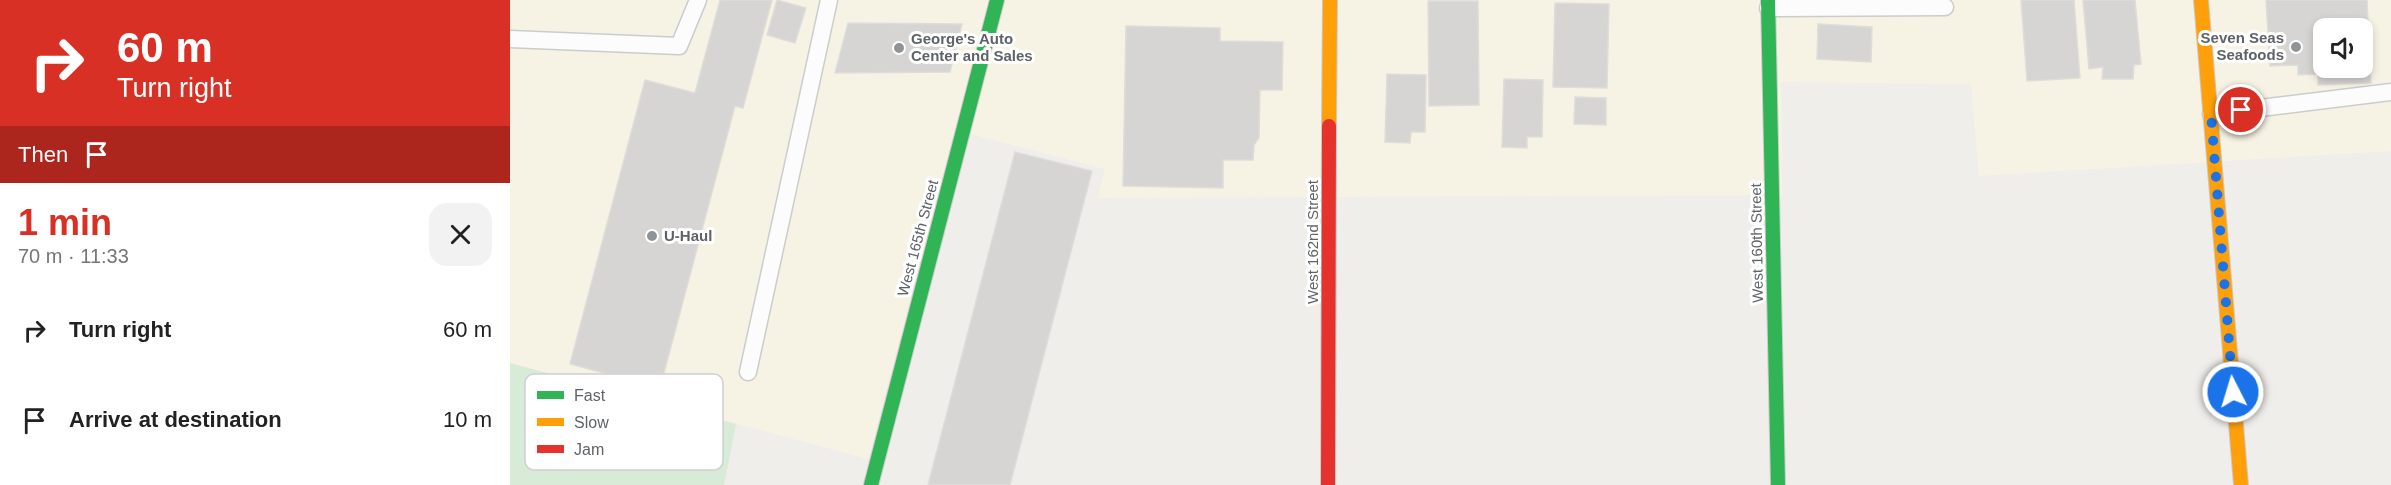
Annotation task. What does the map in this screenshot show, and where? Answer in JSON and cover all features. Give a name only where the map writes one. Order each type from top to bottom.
[{"type":"street","name":"West 165th Street","points":[[871,485],[997,0]]},
{"type":"street","name":"West 162nd Street","points":[[1328,485],[1330,0]]},
{"type":"street","points":[[2201,0],[2241,485]]},
{"type":"street","name":"West 160th Street","points":[[1768,4],[1778,485]]},
{"type":"lane","points":[[510,39],[679,46],[698,0]]},
{"type":"lane","points":[[748,372],[829,0]]},
{"type":"lane","points":[[1768,4],[1881,4],[1945,7]]},
{"type":"lane","points":[[2211,114],[2391,92]]},
{"type":"shaded area","points":[[510,0],[2391,0],[2391,151],[1979,176],[1971,84],[1781,82],[1782,195],[1098,198],[1105,169],[955,130],[868,459],[723,420],[723,374],[551,374],[510,363]]},
{"type":"green space","points":[[510,363],[551,374],[525,374],[525,470],[723,470],[723,420],[736,424],[724,485],[510,485]]},
{"type":"building","name":"U-Haul","points":[[720,0],[772,0],[743,108],[735,106],[664,374],[608,374],[570,364],[645,80],[695,93]]},
{"type":"building","points":[[777,0],[806,8],[795,43],[767,35]]},
{"type":"building","points":[[2021,0],[2074,0],[2080,78],[2027,81]]},
{"type":"building","points":[[2083,0],[2135,0],[2141,64],[2134,65],[2133,79],[2102,79],[2103,67],[2089,69]]},
{"type":"building","name":"Seven Seas Seafoods","points":[[2266,0],[2367,0],[2368,18],[2313,18],[2313,74],[2298,75],[2298,65],[2270,66]]},
{"type":"building","points":[[1428,1],[1478,1],[1479,105],[1429,106]]},
{"type":"building","points":[[1555,3],[1609,4],[1607,88],[1553,87]]},
{"type":"building","name":"George's Auto Center and Sales","points":[[848,23],[962,24],[950,72],[835,73]]},
{"type":"building","points":[[1818,24],[1872,27],[1871,62],[1817,59]]},
{"type":"building","points":[[1126,26],[1220,28],[1220,41],[1283,42],[1282,90],[1260,90],[1259,138],[1254,145],[1253,160],[1223,160],[1223,188],[1123,186]]},
{"type":"building","points":[[1387,74],[1426,75],[1425,132],[1411,132],[1410,143],[1385,142]]},
{"type":"building","name":"Seven Seas Seafoods","points":[[2318,78],[2371,78],[2371,83],[2318,85]]},
{"type":"building","points":[[1504,79],[1543,80],[1542,137],[1527,137],[1527,148],[1502,147]]},
{"type":"building","points":[[1575,97],[1606,98],[1606,125],[1574,124]]},
{"type":"building","points":[[1015,152],[1092,171],[1010,485],[928,485]]},
{"type":"traffic: fast","points":[[871,485],[997,0]]},
{"type":"traffic: fast","points":[[1768,0],[1778,485]]},
{"type":"traffic: slow","points":[[1329,126],[1330,0]]},
{"type":"traffic: slow","points":[[2201,0],[2241,485]]},
{"type":"traffic: jam","points":[[1328,485],[1329,126]]},
{"type":"place","name":"Seven Seas Seafoods","points":[[2296,47]]},
{"type":"place","name":"George's Auto Center and Sales","points":[[899,48]]},
{"type":"place","name":"U-Haul","points":[[652,236]]},
{"type":"route","points":[[2233,392],[2211,114],[2241,110]]}]
